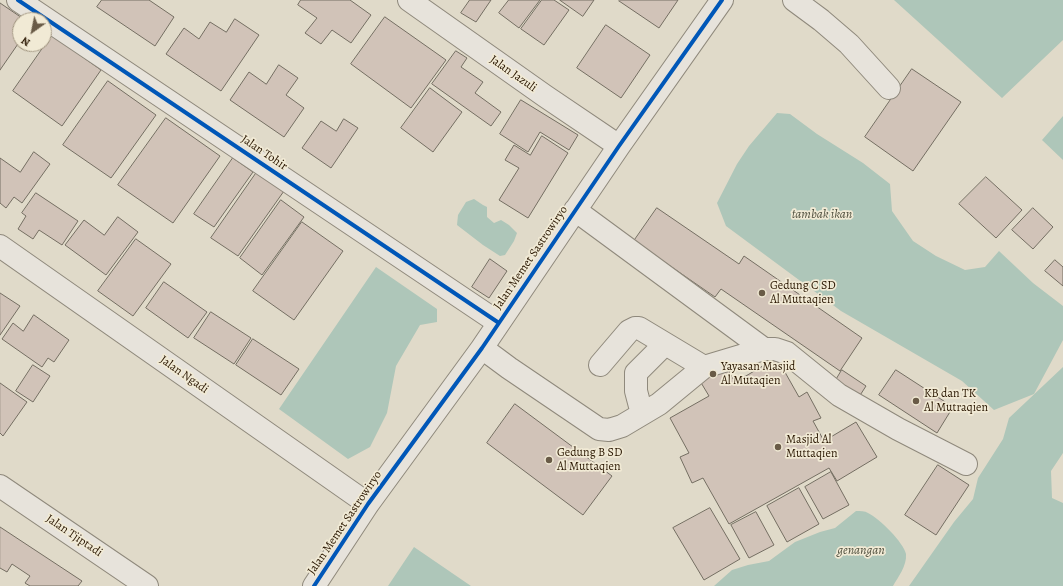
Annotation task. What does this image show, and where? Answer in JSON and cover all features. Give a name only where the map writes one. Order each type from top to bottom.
[{"type":"street","name":"Jalan Tohir","points":[[18,0],[499,323]]},
{"type":"street","name":"Jalan Jazuli","points":[[409,0],[619,146]]},
{"type":"street","name":"Jalan Memet Sastrowiryo","points":[[314,586],[368,504],[482,348],[619,146],[722,0]]},
{"type":"street","points":[[794,0],[821,20],[849,44],[889,88]]},
{"type":"street","points":[[576,210],[764,349]]},
{"type":"street","name":"Jalan Ngadi","points":[[0,246],[368,504]]},
{"type":"street","points":[[600,365],[629,331],[639,328],[704,367]]},
{"type":"street","points":[[642,414],[636,391],[636,373],[665,344]]},
{"type":"street","points":[[482,348],[599,429],[609,430],[622,426],[659,404],[704,367],[764,349],[775,349],[787,353],[839,395],[898,429],[966,464]]},
{"type":"street","name":"Jalan Tjiptadi","points":[[0,486],[147,586]]},
{"type":"water","points":[[894,0],[1063,0],[1063,40],[1002,98]]},
{"type":"water","name":"tambak ikan","points":[[777,113],[790,114],[817,134],[863,163],[890,184],[892,211],[913,241],[936,256],[965,270],[985,267],[999,251],[1033,283],[1063,306],[1063,340],[1034,394],[994,410],[962,381],[841,311],[726,226],[717,203],[737,164],[749,146]]},
{"type":"water","points":[[1063,116],[1063,160],[1042,140]]},
{"type":"water","points":[[474,199],[487,207],[487,217],[494,223],[501,220],[517,233],[505,255],[500,256],[457,225],[458,215],[466,202]]},
{"type":"water","points":[[376,267],[437,309],[437,322],[420,325],[396,366],[387,413],[370,447],[348,459],[279,409]]},
{"type":"water","points":[[1063,367],[1063,453],[1051,471],[1052,498],[1063,503],[1063,586],[909,586],[954,522],[973,499],[978,478],[1003,439],[1009,418]]},
{"type":"water","name":"genangan","points":[[856,511],[867,512],[873,516],[890,531],[904,549],[906,554],[905,563],[893,586],[714,586],[732,570],[769,561],[795,542],[835,528]]},
{"type":"water","points":[[414,547],[471,586],[388,586]]},
{"type":"building","points":[[102,0],[149,0],[174,17],[155,46],[97,7]]},
{"type":"building","points":[[301,0],[350,0],[371,15],[351,43],[332,30],[321,44],[305,33],[317,18],[298,5]]},
{"type":"building","points":[[470,0],[491,0],[476,22],[461,13]]},
{"type":"building","points":[[509,0],[540,0],[519,28],[499,13]]},
{"type":"building","points":[[542,0],[554,0],[569,10],[544,45],[521,29]]},
{"type":"building","points":[[560,0],[594,0],[583,16]]},
{"type":"building","points":[[678,0],[659,28],[619,1]]},
{"type":"building","points":[[0,3],[13,12],[12,12],[12,52],[0,70]]},
{"type":"building","points":[[385,17],[446,60],[411,108],[351,64]]},
{"type":"building","points":[[235,19],[259,35],[221,91],[166,54],[184,28],[199,39],[210,22],[226,32]]},
{"type":"building","points":[[606,25],[650,55],[621,98],[577,68]]},
{"type":"building","points":[[52,35],[101,70],[62,126],[13,91],[40,52],[52,52]]},
{"type":"building","points":[[456,51],[467,58],[461,67],[483,82],[475,93],[501,112],[491,126],[432,84]]},
{"type":"building","points":[[279,65],[298,78],[286,95],[304,108],[284,137],[230,100],[249,72],[266,84]]},
{"type":"building","points":[[912,69],[961,102],[913,171],[865,137]]},
{"type":"building","points":[[108,81],[156,115],[111,178],[63,145]]},
{"type":"building","points":[[430,88],[462,112],[433,152],[401,128]]},
{"type":"building","points":[[521,100],[578,135],[569,150],[540,132],[528,152],[500,134]]},
{"type":"building","points":[[166,118],[220,156],[173,223],[118,185]]},
{"type":"building","points":[[344,119],[358,128],[331,168],[302,148],[321,121],[336,131]]},
{"type":"building","points":[[542,136],[568,153],[528,218],[499,200],[519,168],[505,160],[514,145],[530,155]]},
{"type":"building","points":[[34,152],[50,164],[22,203],[14,197],[6,208],[0,203],[0,158],[20,172]]},
{"type":"building","points":[[233,158],[253,172],[214,227],[194,214]]},
{"type":"building","points":[[257,172],[284,191],[238,256],[211,238]]},
{"type":"building","points":[[986,177],[1022,210],[996,238],[959,204]]},
{"type":"building","points":[[36,193],[78,221],[62,245],[39,230],[33,239],[18,229],[26,216],[22,213]]},
{"type":"building","points":[[281,200],[304,217],[262,275],[240,258]]},
{"type":"building","name":"Gedung C SD Al Muttaqien","points":[[657,208],[739,264],[744,256],[862,338],[840,371],[721,289],[715,297],[634,241]]},
{"type":"building","points":[[1033,208],[1053,227],[1033,249],[1012,230]]},
{"type":"building","points":[[118,217],[138,232],[106,275],[65,245],[84,220],[104,235]]},
{"type":"building","points":[[302,222],[343,251],[294,320],[253,291]]},
{"type":"building","points":[[136,239],[171,264],[133,316],[98,291]]},
{"type":"building","points":[[490,259],[507,271],[489,298],[472,287]]},
{"type":"building","points":[[1055,260],[1063,267],[1063,286],[1045,271]]},
{"type":"building","points":[[164,282],[207,312],[188,338],[146,308]]},
{"type":"building","points":[[0,293],[20,306],[0,335]]},
{"type":"building","points":[[211,312],[251,338],[234,364],[194,338]]},
{"type":"building","points":[[34,315],[69,340],[54,362],[48,358],[42,367],[2,339],[13,323],[23,331]]},
{"type":"building","points":[[253,339],[299,369],[281,395],[236,365]]},
{"type":"building","name":"Masjid Al Muttaqien","points":[[777,358],[799,397],[807,392],[821,418],[813,421],[824,441],[856,422],[877,457],[837,481],[829,468],[729,524],[703,478],[692,483],[680,457],[689,453],[670,418],[709,396],[700,381],[726,366],[735,382]]},
{"type":"building","points":[[33,365],[50,376],[33,402],[16,391]]},
{"type":"building","points":[[842,370],[866,386],[857,400],[833,385]]},
{"type":"building","name":"KB dan TK Al Mutraqien","points":[[896,370],[953,407],[937,433],[879,395]]},
{"type":"building","points":[[0,383],[27,402],[3,436],[0,433]]},
{"type":"building","name":"Gedung B SD Al Muttaqien","points":[[515,404],[612,476],[583,515],[487,443]]},
{"type":"building","points":[[938,465],[969,485],[936,535],[905,515]]},
{"type":"building","points":[[831,472],[849,505],[823,519],[805,487]]},
{"type":"building","points":[[799,488],[819,524],[787,542],[767,506]]},
{"type":"building","points":[[710,508],[740,559],[704,580],[673,528]]},
{"type":"building","points":[[756,512],[774,545],[749,558],[731,525]]},
{"type":"building","points":[[0,527],[82,581],[78,586],[30,586],[25,583],[30,576],[12,564],[7,572],[0,568]]},
{"type":"cycle path","points":[[18,0],[499,323]]},
{"type":"cycle path","points":[[314,586],[368,504],[482,348],[619,146],[722,0]]},
{"type":"place","name":"Gedung C SD Al Muttaqien","points":[[762,293]]},
{"type":"place","name":"Yayasan Masjid Al Mutaqien","points":[[713,374]]},
{"type":"place","name":"KB dan TK Al Mutraqien","points":[[916,401]]},
{"type":"place","name":"Masjid Al Muttaqien","points":[[778,447]]},
{"type":"place","name":"Gedung B SD Al Muttaqien","points":[[549,460]]}]
